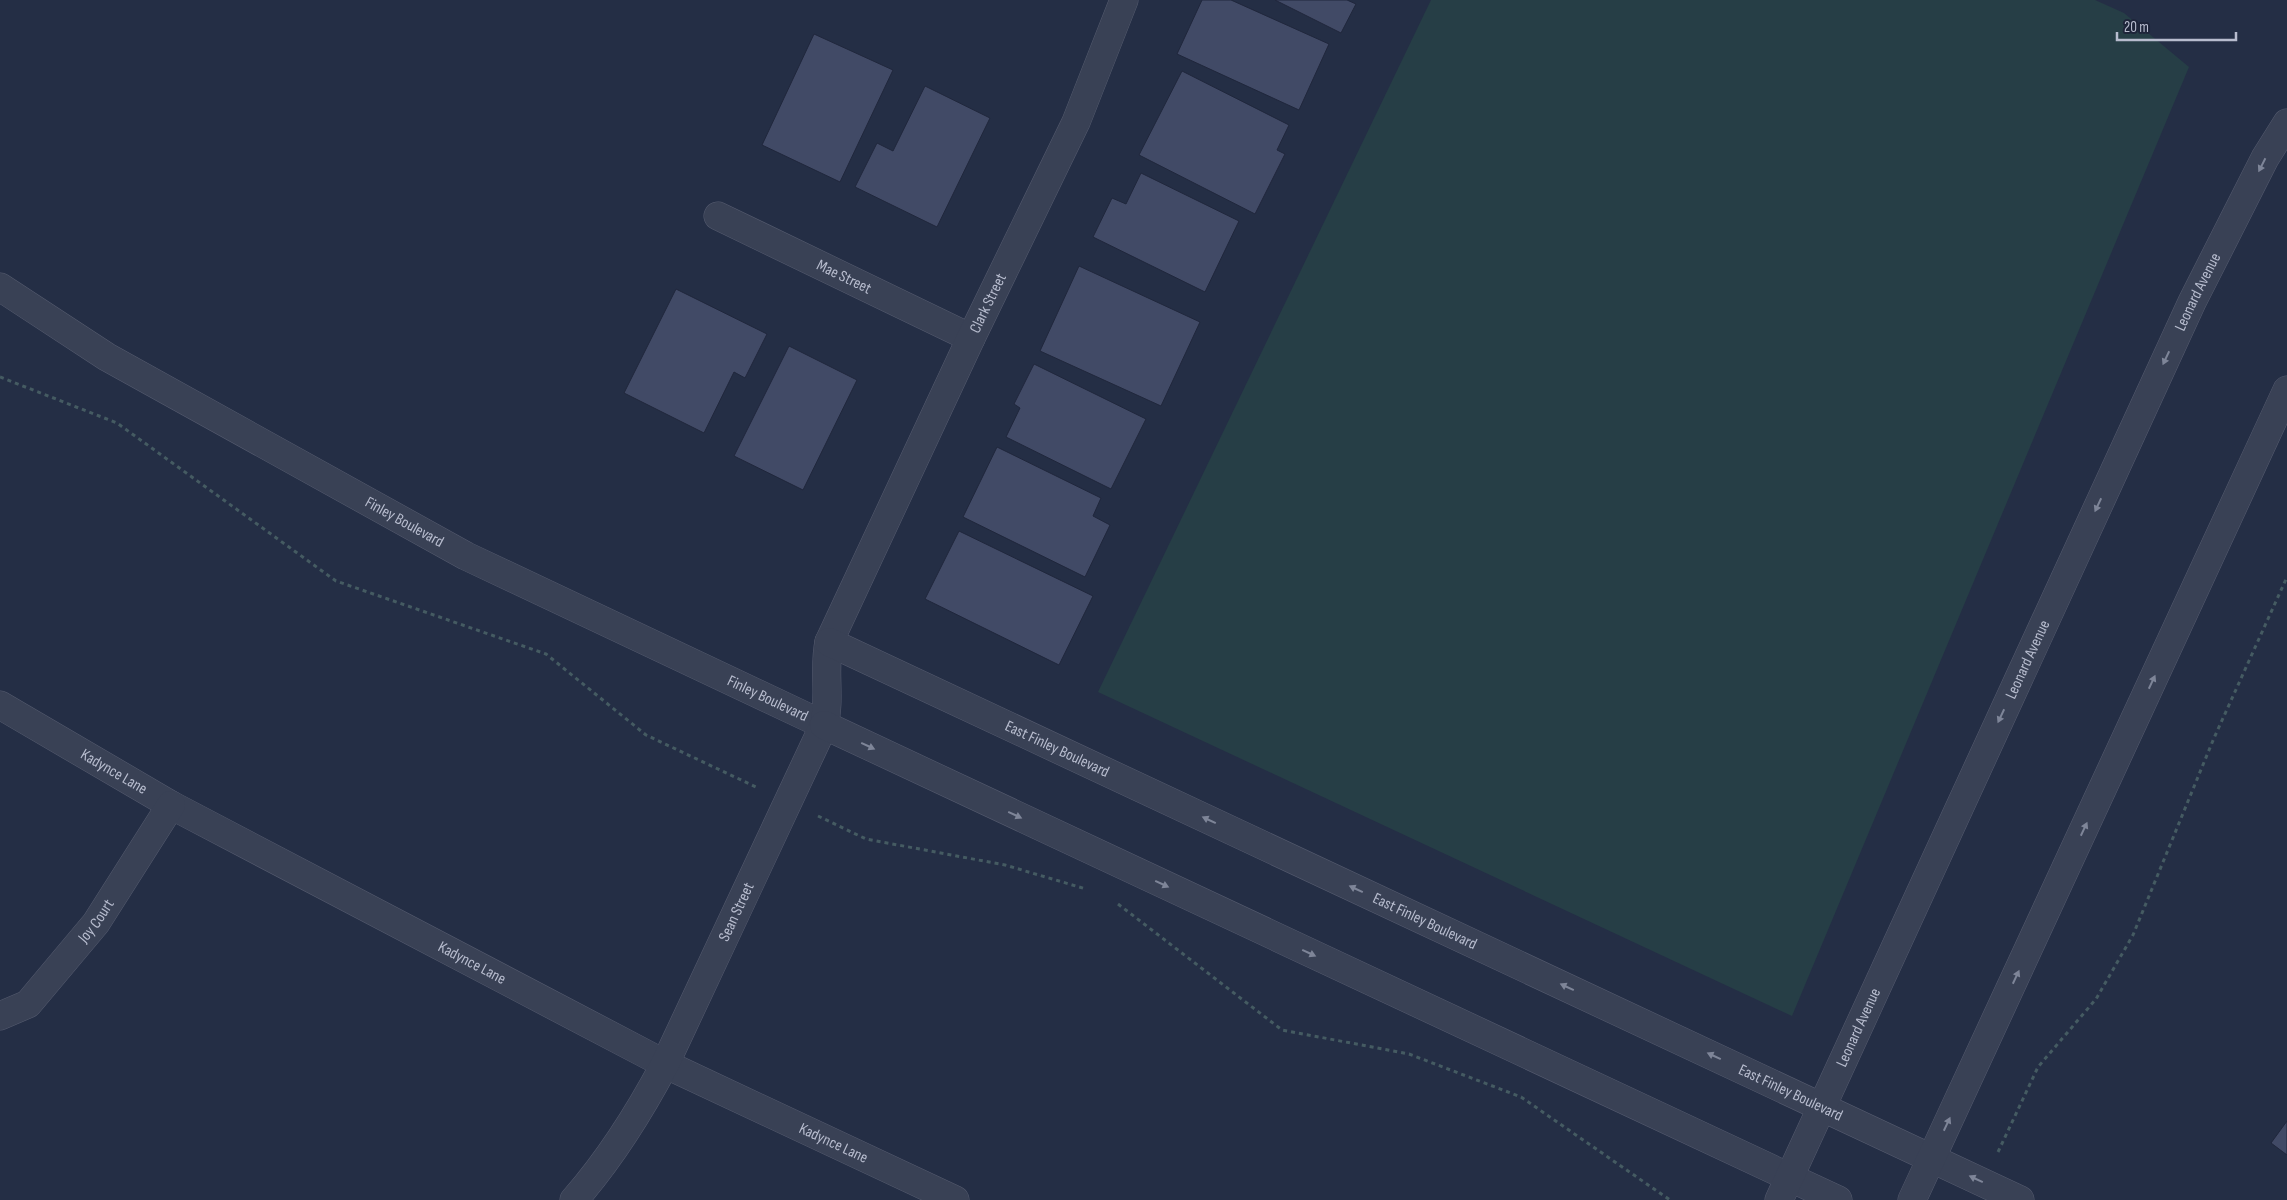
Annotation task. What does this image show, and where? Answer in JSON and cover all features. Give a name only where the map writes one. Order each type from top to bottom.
[{"type":"street","name":"Clark Street","points":[[847,604],[971,338],[1076,122],[1124,0]]},
{"type":"street","name":"Leonard Avenue","points":[[1784,1189],[2192,302],[2265,158],[2287,123]]},
{"type":"street","name":"Mae Street","points":[[718,216],[971,338]]},
{"type":"street","name":"Finley Boulevard","points":[[0,287],[107,357],[466,556],[824,725]]},
{"type":"street","points":[[1912,1200],[2287,390]]},
{"type":"street","name":"Sean Street","points":[[574,1200],[603,1167],[639,1112],[665,1064],[824,725],[827,712],[826,655],[829,642],[847,604]]},
{"type":"street","name":"East Finley Boulevard","points":[[829,642],[2020,1200]]},
{"type":"street","name":"Kadynce Lane","points":[[0,705],[171,805],[665,1064],[955,1200]]},
{"type":"street","points":[[824,725],[1784,1189],[1838,1200]]},
{"type":"street","name":"Joy Court","points":[[0,1016],[28,1004],[96,923],[171,805]]},
{"type":"path","points":[[0,378],[117,423],[336,581],[546,654],[646,736],[866,839],[1005,865],[1089,890]]},
{"type":"path","points":[[1983,1182],[2038,1067],[2096,999],[2133,935],[2214,738],[2287,577]]},
{"type":"path","points":[[1115,901],[1282,1030],[1409,1054],[1521,1097],[1670,1200]]},
{"type":"shaded area","points":[[1431,0],[2095,0],[2124,13],[2189,67],[1792,1016],[1098,692]]},
{"type":"building","points":[[1202,0],[1231,0],[1329,44],[1299,110],[1177,54]]},
{"type":"building","points":[[1275,0],[1347,0],[1356,4],[1341,33]]},
{"type":"building","points":[[814,34],[893,70],[840,182],[762,145]]},
{"type":"building","points":[[1182,71],[1289,125],[1277,150],[1285,154],[1255,214],[1139,155]]},
{"type":"building","points":[[925,86],[990,118],[937,227],[855,187],[877,143],[893,151]]},
{"type":"building","points":[[1141,173],[1239,221],[1205,292],[1093,237],[1112,198],[1126,204]]},
{"type":"building","points":[[1079,266],[1200,322],[1161,406],[1040,351]]},
{"type":"building","points":[[676,289],[767,334],[745,378],[734,372],[704,433],[624,393]]},
{"type":"building","points":[[789,346],[857,380],[803,490],[734,456]]},
{"type":"building","points":[[1034,364],[1146,419],[1111,489],[1006,437],[1020,408],[1014,404]]},
{"type":"building","points":[[997,447],[1101,498],[1093,516],[1110,525],[1085,577],[963,517]]},
{"type":"building","points":[[959,531],[1093,596],[1059,665],[925,599]]},
{"type":"building","points":[[2287,1121],[2287,1155],[2271,1143]]}]
